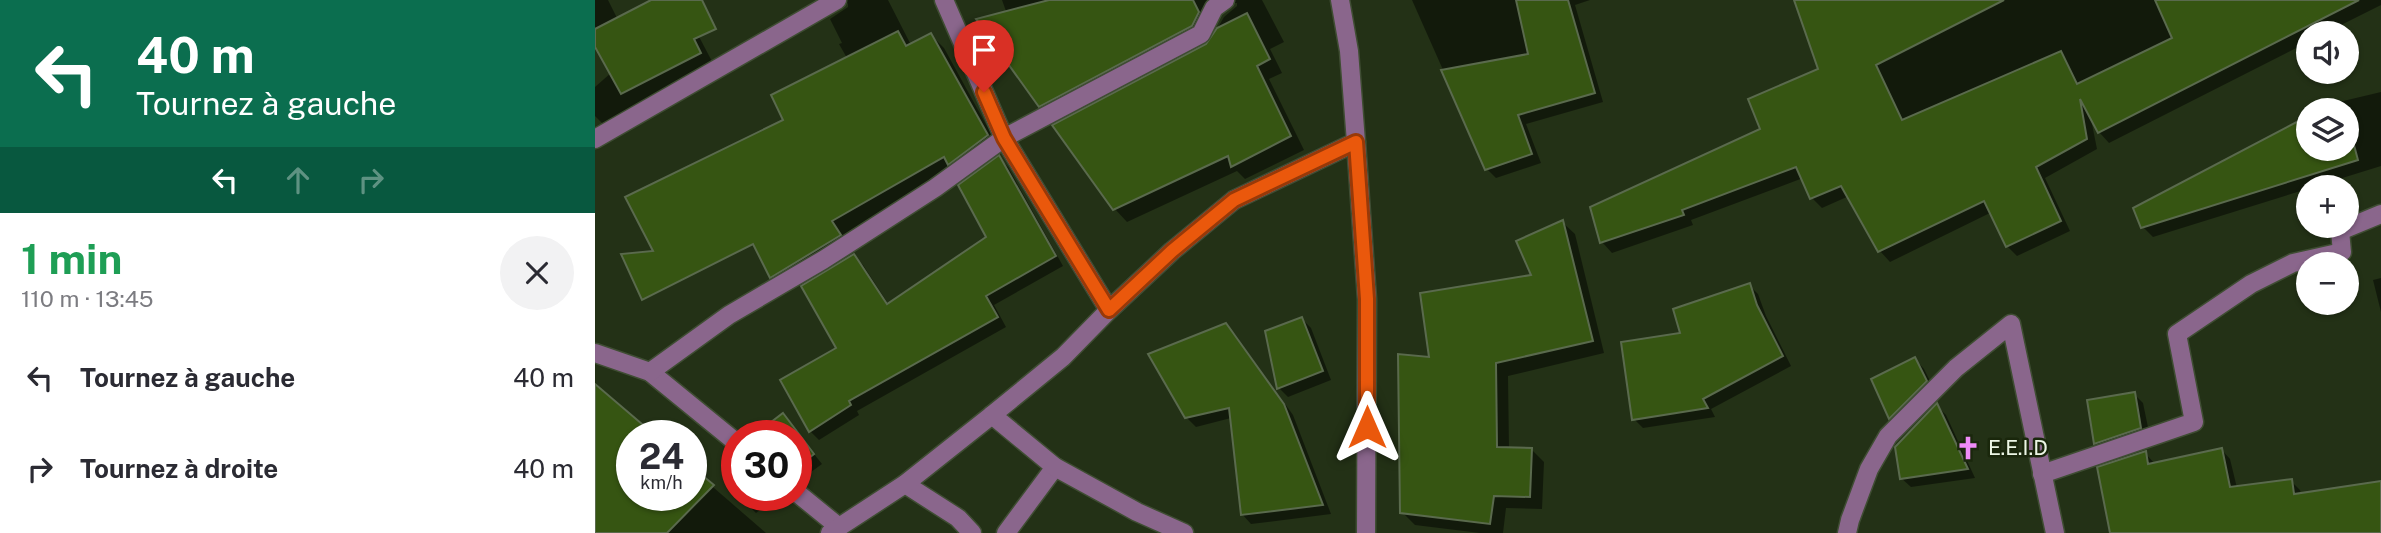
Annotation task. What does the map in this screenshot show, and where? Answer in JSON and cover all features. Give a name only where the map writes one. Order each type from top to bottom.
[{"type":"street","points":[[595,139],[837,0]]},
{"type":"street","points":[[944,0],[1004,138],[1109,310]]},
{"type":"street","points":[[650,372],[729,315],[823,260],[1004,138],[1201,34],[1214,8],[1225,0]]},
{"type":"street","points":[[1340,0],[1349,51],[1367,299],[1366,533]]},
{"type":"street","points":[[812,508],[835,530],[905,484],[1063,357],[1172,251],[1234,200],[1356,142]]},
{"type":"street","points":[[2042,474],[2195,422],[2177,334],[2251,284],[2293,263],[2342,253],[2340,232],[2381,214]]},
{"type":"street","points":[[1847,533],[1869,469],[1888,436],[1956,368],[2011,324],[2055,533]]},
{"type":"street","points":[[595,353],[650,372],[721,430]]},
{"type":"street","points":[[992,415],[1055,467],[1137,512],[1184,533]]},
{"type":"street","points":[[1006,533],[1055,467]]},
{"type":"street","points":[[905,484],[958,518],[972,533]]},
{"type":"building","points":[[651,0],[702,0],[716,29],[694,39],[701,53],[621,94],[595,47],[595,29]]},
{"type":"building","points":[[1049,0],[1193,0],[1199,12],[1192,26],[1039,107],[976,19]]},
{"type":"building","points":[[1516,0],[1568,0],[1595,93],[1518,115],[1532,154],[1485,170],[1441,70],[1528,54]]},
{"type":"building","points":[[1794,0],[2004,0],[1876,65],[1902,120],[2061,51],[2077,84],[2172,38],[2155,0],[2359,0],[2318,21],[2296,21],[2296,32],[2098,133],[2080,99],[2087,139],[2036,167],[2061,221],[2006,247],[1984,201],[1878,252],[1841,186],[1810,199],[1796,167],[1682,210],[1684,215],[1600,243],[1590,207],[1760,129],[1748,99],[1818,69]]},
{"type":"building","points":[[1247,13],[1270,59],[1257,66],[1291,136],[1231,167],[1228,156],[1113,210],[1052,125],[1206,44],[1217,28]]},
{"type":"building","points":[[898,31],[906,46],[931,33],[988,135],[948,165],[944,157],[832,221],[841,235],[770,278],[753,244],[642,300],[621,254],[653,251],[625,197],[783,120],[771,95]]},
{"type":"building","points":[[2296,122],[2296,161],[2355,161],[2310,175],[2296,175],[2296,179],[2141,228],[2133,208]]},
{"type":"building","points":[[999,155],[1056,256],[986,296],[998,317],[849,401],[851,405],[812,430],[812,420],[802,420],[780,380],[836,348],[801,286],[854,254],[887,304],[986,237],[958,185]]},
{"type":"building","points":[[1563,220],[1593,341],[1496,363],[1497,447],[1532,448],[1530,497],[1494,496],[1490,524],[1400,513],[1398,354],[1429,357],[1420,293],[1531,275],[1516,241]]},
{"type":"building","points":[[1750,283],[1757,305],[1783,356],[1703,399],[1708,408],[1632,420],[1621,342],[1680,333],[1673,309]]},
{"type":"building","points":[[1302,317],[1323,371],[1277,389],[1265,331]]},
{"type":"building","points":[[1226,323],[1284,404],[1323,505],[1241,515],[1229,408],[1185,418],[1148,354]]},
{"type":"building","points":[[1915,357],[1927,381],[1889,419],[1871,379]]},
{"type":"building","points":[[595,384],[637,420],[616,420],[616,511],[689,511],[667,533],[595,533]]},
{"type":"building","points":[[2135,392],[2141,428],[2094,444],[2087,400]]},
{"type":"building","points":[[1937,403],[1968,469],[1900,479],[1895,447]]},
{"type":"building","points":[[783,413],[788,420],[774,420]]},
{"type":"building","points":[[2222,448],[2230,487],[2292,479],[2294,494],[2381,481],[2381,533],[2110,533],[2097,467],[2146,451],[2148,464]]},
{"type":"building","points":[[707,479],[714,485],[707,492]]},
{"type":"place","name":"E.E.I.D","points":[[1968,448]]},
{"type":"route","points":[[984,92],[1004,138],[1109,310],[1172,251],[1234,200],[1356,142],[1367,299],[1367,427]]}]
